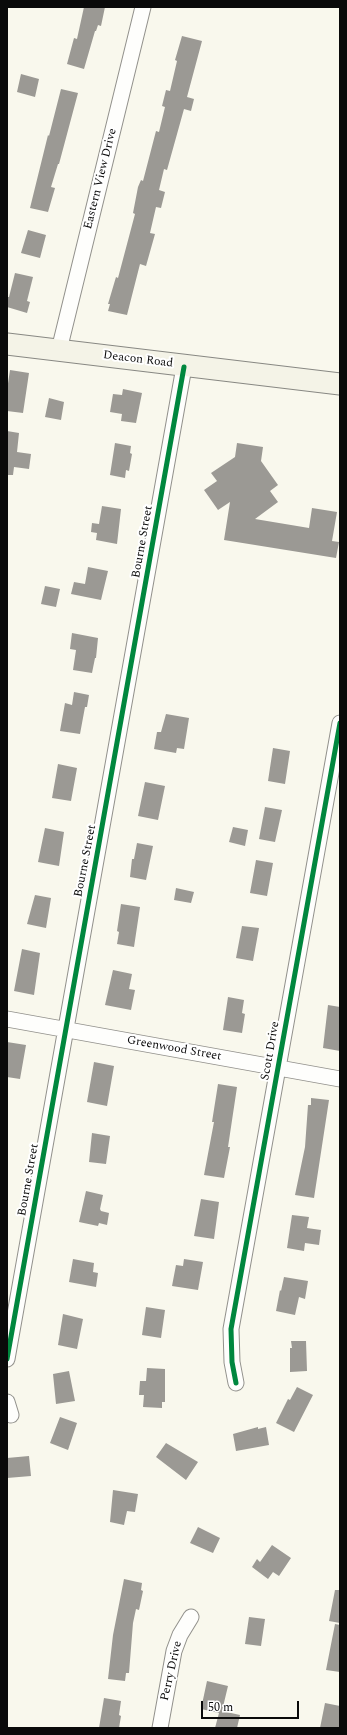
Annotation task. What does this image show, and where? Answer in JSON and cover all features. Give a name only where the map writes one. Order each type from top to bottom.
[{"type":"main road","name":"Deacon Road","points":[[7,344],[184,367],[340,384]]},
{"type":"street","name":"Eastern View Drive","points":[[59,350],[143,7]]},
{"type":"street","name":"Bourne Street","points":[[7,1359],[184,367]]},
{"type":"street","name":"Scott Drive","points":[[236,1383],[232,1362],[231,1329],[340,723]]},
{"type":"street","name":"Greenwood Street","points":[[7,1019],[340,1079]]},
{"type":"street","name":"Perry Drive","points":[[160,1728],[174,1651],[180,1634],[191,1617]]},
{"type":"building","points":[[84,7],[105,7],[101,26],[98,25],[95,31],[84,69],[67,64],[74,38],[77,39]]},
{"type":"building","points":[[182,36],[202,41],[187,97],[194,99],[191,111],[184,109],[167,170],[164,169],[159,190],[165,192],[161,208],[156,207],[150,233],[155,234],[146,266],[140,264],[127,315],[108,311],[110,304],[108,304],[116,277],[118,278],[135,214],[133,213],[138,187],[141,180],[143,181],[156,131],[159,132],[165,107],[162,106],[166,90],[170,91],[177,61],[175,60]]},
{"type":"building","points":[[21,74],[39,79],[35,97],[17,92]]},
{"type":"building","points":[[61,89],[78,93],[59,164],[51,187],[55,188],[48,212],[30,208]]},
{"type":"building","points":[[28,230],[46,235],[40,258],[21,253]]},
{"type":"building","points":[[15,273],[33,277],[27,301],[30,302],[27,313],[7,307],[7,297],[9,297]]},
{"type":"building","points":[[10,370],[29,373],[23,413],[7,411],[7,390]]},
{"type":"building","points":[[123,389],[142,393],[136,423],[121,421],[122,414],[110,412],[113,394],[122,395]]},
{"type":"building","points":[[49,398],[64,402],[61,420],[45,417]]},
{"type":"building","points":[[7,431],[19,433],[17,452],[31,454],[29,469],[14,467],[13,475],[7,475]]},
{"type":"building","points":[[115,443],[131,446],[130,453],[132,454],[129,471],[126,470],[125,478],[110,475]]},
{"type":"building","points":[[237,443],[263,447],[261,461],[278,485],[270,491],[278,502],[255,519],[309,528],[312,508],[337,512],[332,541],[339,542],[336,558],[224,540],[230,502],[218,510],[204,490],[217,481],[211,473],[235,457]]},
{"type":"building","points":[[102,506],[121,509],[117,544],[96,540],[97,533],[91,532],[92,523],[99,524]]},
{"type":"building","points":[[88,567],[108,571],[101,600],[71,594],[74,582],[85,584]]},
{"type":"building","points":[[45,586],[60,589],[56,607],[41,604]]},
{"type":"building","points":[[72,633],[98,638],[96,658],[92,673],[73,670],[76,650],[70,649]]},
{"type":"building","points":[[74,692],[89,695],[80,734],[60,731],[65,703],[72,705]]},
{"type":"building","points":[[166,714],[189,718],[184,749],[177,748],[176,753],[154,749],[157,732],[161,732]]},
{"type":"building","points":[[273,748],[290,751],[285,784],[268,781]]},
{"type":"building","points":[[58,764],[77,768],[71,801],[52,798]]},
{"type":"building","points":[[145,782],[165,786],[158,820],[138,816]]},
{"type":"building","points":[[265,807],[282,810],[275,842],[259,839]]},
{"type":"building","points":[[233,827],[248,830],[245,846],[229,842]]},
{"type":"building","points":[[45,828],[64,832],[59,866],[38,862]]},
{"type":"building","points":[[137,843],[153,846],[146,880],[130,877],[132,859],[134,859]]},
{"type":"building","points":[[256,860],[273,863],[267,896],[250,893]]},
{"type":"building","points":[[176,888],[194,892],[191,903],[174,900]]},
{"type":"building","points":[[35,895],[51,898],[46,928],[27,924]]},
{"type":"building","points":[[121,904],[140,907],[134,947],[117,944],[119,932],[117,931]]},
{"type":"building","points":[[242,926],[259,928],[253,961],[236,958]]},
{"type":"building","points":[[22,949],[40,953],[34,995],[14,991]]},
{"type":"building","points":[[113,970],[132,974],[129,989],[135,990],[131,1010],[105,1005]]},
{"type":"building","points":[[228,997],[244,1000],[242,1013],[245,1014],[242,1033],[223,1030]]},
{"type":"building","points":[[328,1005],[340,1007],[340,1051],[323,1048]]},
{"type":"building","points":[[7,1042],[26,1045],[20,1079],[7,1077]]},
{"type":"building","points":[[94,1062],[114,1066],[107,1106],[87,1102]]},
{"type":"building","points":[[218,1084],[237,1087],[228,1147],[230,1147],[224,1178],[204,1175],[214,1122],[212,1122]]},
{"type":"building","points":[[311,1098],[329,1100],[314,1198],[295,1195],[305,1147],[308,1105],[311,1105]]},
{"type":"building","points":[[92,1133],[110,1136],[106,1164],[89,1162]]},
{"type":"building","points":[[86,1191],[103,1195],[100,1209],[101,1211],[109,1213],[107,1225],[99,1223],[98,1226],[79,1222]]},
{"type":"building","points":[[201,1199],[219,1202],[214,1239],[194,1236]]},
{"type":"building","points":[[292,1215],[309,1217],[307,1228],[321,1230],[319,1245],[305,1243],[304,1251],[287,1248]]},
{"type":"building","points":[[73,1259],[94,1263],[93,1272],[98,1273],[96,1287],[69,1282]]},
{"type":"building","points":[[184,1259],[203,1262],[198,1290],[172,1286],[176,1265],[183,1266]]},
{"type":"building","points":[[284,1277],[308,1281],[305,1299],[299,1297],[295,1315],[276,1311]]},
{"type":"building","points":[[146,1307],[165,1310],[161,1338],[142,1335]]},
{"type":"building","points":[[63,1314],[83,1319],[77,1349],[58,1345]]},
{"type":"building","points":[[291,1341],[306,1341],[307,1371],[290,1372],[290,1348],[292,1348]]},
{"type":"building","points":[[147,1368],[165,1369],[165,1402],[162,1402],[162,1408],[143,1407],[144,1395],[139,1395],[140,1381],[146,1381]]},
{"type":"building","points":[[69,1371],[75,1401],[56,1404],[53,1374]]},
{"type":"building","points":[[297,1387],[313,1395],[294,1432],[276,1423],[288,1399],[290,1400]]},
{"type":"building","points":[[60,1417],[77,1423],[68,1450],[50,1443]]},
{"type":"building","points":[[258,1427],[258,1429],[266,1427],[269,1445],[236,1451],[233,1434]]},
{"type":"building","points":[[166,1443],[198,1462],[186,1480],[156,1457]]},
{"type":"building","points":[[29,1456],[31,1476],[7,1478],[7,1458]]},
{"type":"building","points":[[113,1490],[138,1494],[135,1512],[127,1511],[124,1525],[110,1522]]},
{"type":"building","points":[[198,1527],[220,1538],[213,1553],[190,1543]]},
{"type":"building","points":[[272,1545],[291,1558],[279,1576],[273,1572],[268,1579],[252,1567],[257,1559],[260,1562]]},
{"type":"building","points":[[124,1579],[142,1583],[141,1590],[143,1591],[139,1610],[136,1609],[133,1623],[129,1673],[126,1673],[125,1681],[108,1679],[113,1635]]},
{"type":"building","points":[[335,1590],[340,1590],[340,1623],[329,1621]]},
{"type":"building","points":[[249,1617],[265,1619],[261,1646],[245,1644]]},
{"type":"building","points":[[335,1624],[340,1625],[340,1672],[326,1670]]},
{"type":"building","points":[[207,1681],[228,1686],[222,1711],[240,1715],[237,1728],[215,1728],[219,1713],[201,1709]]},
{"type":"building","points":[[104,1698],[121,1701],[119,1728],[99,1728]]},
{"type":"building","points":[[325,1703],[340,1706],[340,1728],[320,1728]]},
{"type":"cycle path","points":[[7,1359],[184,367]]},
{"type":"cycle path","points":[[236,1383],[232,1362],[231,1329],[340,723]]}]
